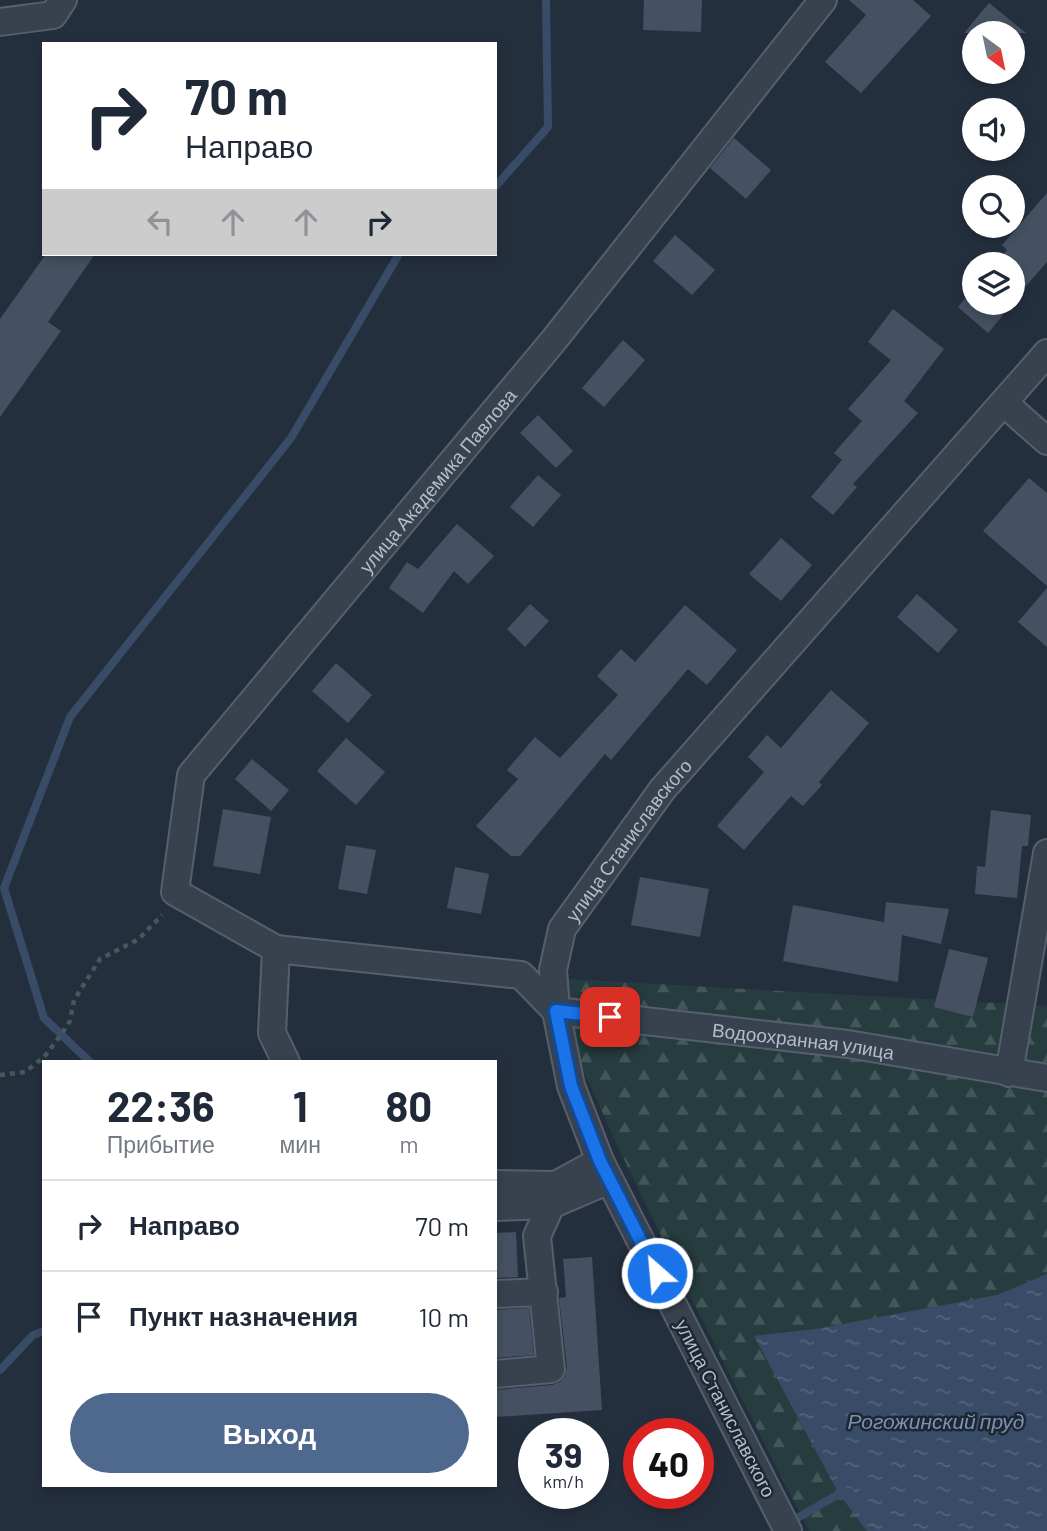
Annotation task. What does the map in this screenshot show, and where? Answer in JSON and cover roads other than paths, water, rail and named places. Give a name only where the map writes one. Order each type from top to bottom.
[{"type":"street","points":[[0,22],[53,16],[62,0]]},
{"type":"street","name":"улица Академика Павлова","points":[[276,949],[176,892],[191,775],[554,340],[823,0]]},
{"type":"street","name":"улица Станиславского","points":[[782,1520],[605,1170],[571,1086],[556,1011],[553,970],[562,929],[662,790],[1047,353]]},
{"type":"street","points":[[1004,402],[1047,441]]},
{"type":"street","points":[[1009,1073],[1047,853]]},
{"type":"street","points":[[285,1060],[272,1033],[276,949],[521,975],[556,1011]]},
{"type":"street","name":"Водоохранная улица","points":[[556,1011],[848,1044],[1047,1078]]},
{"type":"street","points":[[497,1184],[556,1185],[605,1170]]},
{"type":"street","points":[[497,1207],[551,1205],[605,1170]]},
{"type":"street","points":[[497,1374],[551,1369],[537,1236],[551,1205]]},
{"type":"street","points":[[497,1294],[544,1292]]},
{"type":"water","name":"Рогожинский пруд","points":[[1047,1274],[1047,1531],[867,1531],[839,1494],[754,1336],[816,1329],[997,1295]]},
{"type":"waterway","points":[[497,185],[548,127],[546,0]]},
{"type":"waterway","points":[[88,1060],[44,1018],[4,888],[70,717],[291,438],[398,256]]},
{"type":"waterway","points":[[0,1370],[33,1335],[42,1332]]},
{"type":"waterway","points":[[787,1524],[839,1494],[850,1492]]}]
